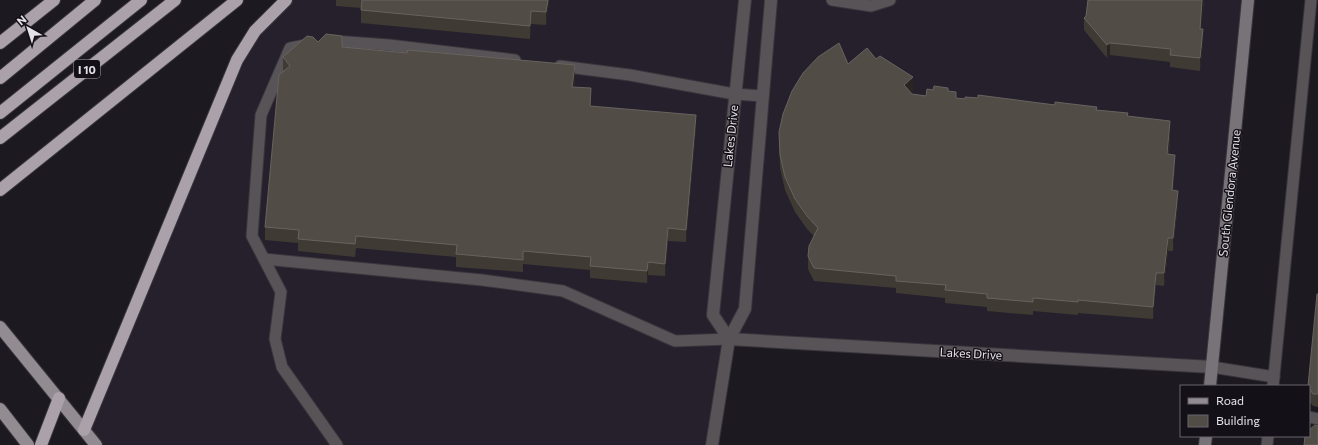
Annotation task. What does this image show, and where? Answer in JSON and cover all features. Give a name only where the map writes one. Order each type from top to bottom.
[{"type":"highway","points":[[0,43],[54,0]]},
{"type":"highway","points":[[0,78],[95,0]]},
{"type":"highway","points":[[0,113],[141,0]]},
{"type":"highway","name":"I 10","points":[[0,138],[175,0]]},
{"type":"highway","points":[[0,190],[237,0]]},
{"type":"highway","points":[[84,430],[237,60],[256,30],[286,0]]},
{"type":"highway","points":[[41,445],[59,398]]},
{"type":"main road","points":[[0,327],[96,445]]},
{"type":"main road","points":[[0,409],[28,445]]},
{"type":"street","name":"Lakes Drive","points":[[745,0],[734,94],[713,315],[729,339],[1212,367]]},
{"type":"street","points":[[712,445],[729,339],[744,309],[771,0]]},
{"type":"street","name":"South Glendora Avenue","points":[[1210,385],[1248,0]]},
{"type":"lane","points":[[832,0],[871,6],[890,0]]},
{"type":"lane","points":[[1212,367],[1273,381],[1311,0]]},
{"type":"lane","points":[[337,445],[282,367],[275,339],[281,292],[252,236],[261,115],[290,48],[334,41],[389,45],[529,62]]},
{"type":"lane","points":[[553,65],[630,75],[734,94],[763,96]]},
{"type":"lane","points":[[264,259],[482,280],[563,291],[675,341],[729,339]]},
{"type":"shaded area","points":[[286,0],[1248,0],[1212,367],[729,339],[712,445],[96,445],[84,430],[237,60]]},
{"type":"building","points":[[362,0],[548,0],[546,12],[531,11],[530,26],[361,10]]},
{"type":"building","points":[[1088,0],[1202,0],[1200,29],[1203,29],[1200,58],[1170,55],[1171,49],[1110,43],[1107,45],[1084,18],[1086,16]]},
{"type":"building","points":[[326,34],[342,36],[342,47],[407,53],[408,50],[575,65],[572,87],[591,88],[590,106],[696,115],[686,230],[668,228],[665,264],[648,262],[647,271],[590,266],[591,257],[523,251],[523,260],[456,254],[457,245],[356,236],[355,244],[298,239],[299,230],[265,227],[279,75],[290,66],[283,57],[307,36],[313,37],[318,42]]},
{"type":"building","points":[[839,43],[848,64],[867,48],[876,59],[880,56],[913,77],[904,85],[912,94],[926,96],[927,89],[933,90],[934,86],[948,88],[948,91],[956,92],[956,98],[978,98],[978,95],[1055,105],[1055,102],[1097,107],[1096,110],[1128,113],[1127,116],[1170,121],[1167,154],[1175,155],[1172,190],[1178,191],[1173,238],[1168,238],[1164,273],[1156,273],[1153,307],[1078,300],[1078,302],[1033,298],[1033,302],[987,298],[987,294],[945,290],[946,285],[896,281],[896,276],[814,268],[808,256],[809,246],[818,228],[795,199],[785,177],[780,155],[779,132],[783,114],[792,91],[803,73],[818,57]]},
{"type":"building","points":[[1318,294],[1318,394],[1313,394],[1310,390],[1310,385],[1308,385]]},
{"type":"building","points":[[1315,425],[1318,426],[1318,445],[1304,445],[1305,437],[1310,437],[1310,429]]}]
